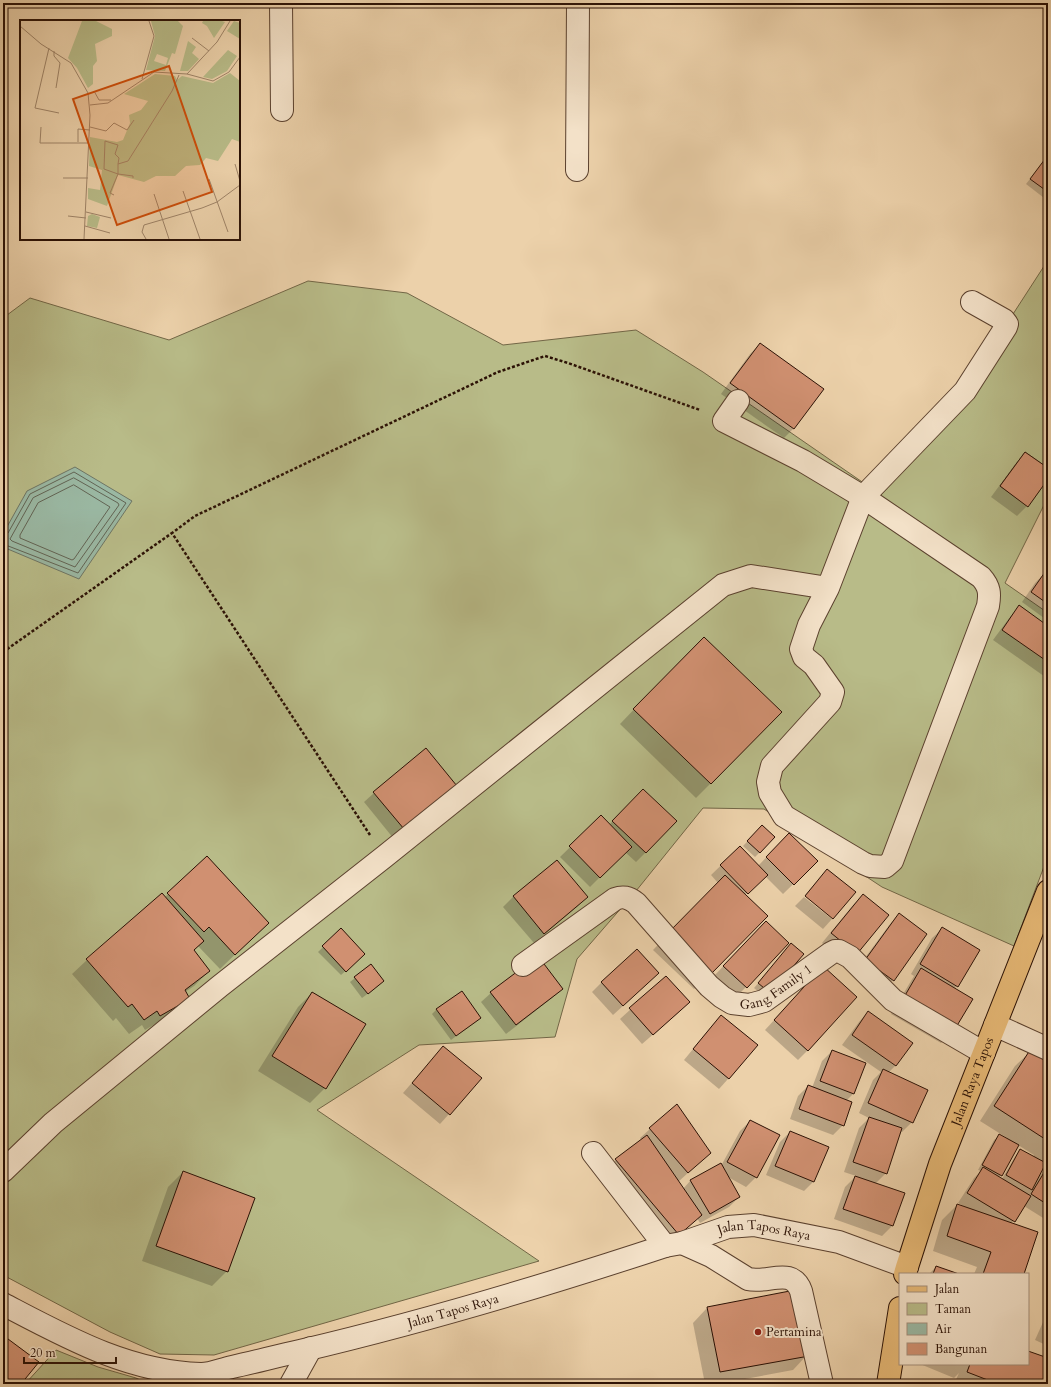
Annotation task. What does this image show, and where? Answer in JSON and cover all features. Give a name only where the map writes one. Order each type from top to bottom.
[{"type":"main road","name":"Jalan Raya Tapos","points":[[906,1270],[940,1164],[1047,896]]},
{"type":"main road","points":[[888,1384],[899,1314]]},
{"type":"street","points":[[281,3],[282,110]]},
{"type":"street","points":[[577,170],[578,3]]},
{"type":"street","points":[[738,401],[724,421],[803,461],[863,497],[981,577],[987,584],[990,593],[988,606],[892,861],[885,867],[870,866],[863,863],[784,816],[770,793],[768,782],[772,766],[830,702],[833,692],[814,665],[804,657],[801,649],[809,625],[828,588],[863,497],[965,391],[1006,327],[1007,324],[1004,320],[972,302]]},
{"type":"street","points":[[3,1171],[53,1123],[220,986],[384,857],[722,585],[751,576],[828,588]]},
{"type":"street","name":"Gang Family 1","points":[[523,965],[615,899],[626,897],[636,903],[709,986],[732,1003],[749,1005],[764,1000],[830,953],[839,951],[850,957],[893,1000],[984,1053]]},
{"type":"street","points":[[995,1025],[1048,1049]]},
{"type":"street","points":[[593,1153],[673,1245],[710,1256],[748,1279],[755,1281],[788,1277],[798,1283],[822,1384]]},
{"type":"street","name":"Jalan Tapos Raya","points":[[3,1304],[70,1339],[115,1357],[168,1371],[204,1374],[311,1348],[557,1282],[728,1227],[754,1225],[839,1242],[906,1270]]},
{"type":"street","points":[[291,1384],[311,1348]]},
{"type":"path","points":[[3,652],[195,516],[498,372],[545,356],[687,405],[724,421]]},
{"type":"path","points":[[172,533],[384,857]]},
{"type":"green space","points":[[1048,260],[1048,468],[1025,452],[1000,486],[1028,506],[1048,479],[1048,497],[1005,583],[1048,613],[1048,856],[1014,946],[882,887],[764,809],[703,808],[636,891],[577,959],[555,1037],[419,1045],[317,1110],[539,1261],[214,1355],[160,1354],[110,1332],[3,1275],[3,318],[30,298],[169,340],[308,281],[407,293],[503,345],[636,330],[703,372],[868,486],[993,345]]},
{"type":"green space","points":[[56,1350],[98,1367],[136,1378],[149,1384],[25,1384]]},
{"type":"water","points":[[75,467],[132,501],[79,579],[3,547],[3,534],[27,491]]},
{"type":"building","points":[[1048,155],[1048,192],[1030,179]]},
{"type":"building","points":[[760,343],[824,389],[794,429],[730,383]]},
{"type":"building","points":[[1025,452],[1048,468],[1048,479],[1028,507],[1000,486]]},
{"type":"building","points":[[1045,572],[1048,574],[1048,604],[1031,592]]},
{"type":"building","points":[[1019,605],[1048,626],[1048,662],[1002,630]]},
{"type":"building","points":[[704,637],[782,712],[711,784],[633,709]]},
{"type":"building","points":[[426,748],[457,786],[404,829],[373,792]]},
{"type":"building","points":[[643,789],[677,821],[646,853],[612,821]]},
{"type":"building","points":[[601,815],[632,847],[600,878],[569,846]]},
{"type":"building","points":[[762,825],[775,837],[760,853],[747,841]]},
{"type":"building","points":[[789,833],[818,861],[794,885],[766,857]]},
{"type":"building","points":[[740,846],[768,875],[748,894],[720,865]]},
{"type":"building","points":[[207,856],[269,923],[235,955],[209,927],[204,932],[167,893]]},
{"type":"building","points":[[557,860],[588,897],[544,934],[513,896]]},
{"type":"building","points":[[827,869],[856,892],[833,919],[805,896]]},
{"type":"building","points":[[725,875],[768,916],[710,975],[667,934]]},
{"type":"building","points":[[162,893],[204,941],[194,950],[210,971],[185,990],[190,999],[160,1016],[157,1011],[144,1020],[132,1004],[128,1007],[86,959]]},
{"type":"building","points":[[863,894],[889,915],[857,954],[831,933]]},
{"type":"building","points":[[899,913],[927,934],[894,981],[865,960]]},
{"type":"building","points":[[766,921],[789,943],[747,988],[723,966]]},
{"type":"building","points":[[942,927],[980,950],[958,987],[920,964]]},
{"type":"building","points":[[341,928],[365,954],[346,972],[322,946]]},
{"type":"building","points":[[791,943],[804,954],[770,993],[758,983]]},
{"type":"building","points":[[637,949],[659,973],[623,1006],[601,982]]},
{"type":"building","points":[[538,956],[563,989],[516,1025],[490,992]]},
{"type":"building","points":[[371,964],[384,981],[368,994],[354,977]]},
{"type":"building","points":[[823,966],[857,997],[808,1051],[774,1020]]},
{"type":"building","points":[[921,968],[973,999],[952,1034],[900,1004]]},
{"type":"building","points":[[666,976],[690,1002],[653,1035],[629,1008]]},
{"type":"building","points":[[462,991],[481,1018],[456,1036],[436,1009]]},
{"type":"building","points":[[312,992],[366,1024],[326,1089],[272,1056]]},
{"type":"building","points":[[868,1011],[913,1043],[896,1066],[852,1035]]},
{"type":"building","points":[[721,1015],[758,1045],[729,1079],[693,1049]]},
{"type":"building","points":[[443,1046],[482,1078],[450,1115],[412,1083]]},
{"type":"building","points":[[832,1050],[866,1063],[854,1094],[820,1081]]},
{"type":"building","points":[[1030,1050],[1048,1062],[1048,1141],[994,1106]]},
{"type":"building","points":[[883,1069],[928,1090],[913,1123],[868,1103]]},
{"type":"building","points":[[808,1085],[852,1102],[844,1126],[799,1109]]},
{"type":"building","points":[[677,1104],[711,1153],[688,1173],[649,1128]]},
{"type":"building","points":[[869,1117],[902,1128],[887,1174],[853,1162]]},
{"type":"building","points":[[750,1120],[780,1135],[757,1178],[727,1162]]},
{"type":"building","points":[[790,1131],[829,1147],[814,1182],[775,1166]]},
{"type":"building","points":[[999,1134],[1019,1145],[1002,1176],[982,1165]]},
{"type":"building","points":[[647,1135],[702,1215],[679,1235],[615,1159]]},
{"type":"building","points":[[1020,1149],[1046,1163],[1032,1190],[1006,1175]]},
{"type":"building","points":[[721,1163],[740,1197],[710,1214],[690,1180]]},
{"type":"building","points":[[1048,1166],[1048,1205],[1031,1194]]},
{"type":"building","points":[[983,1167],[1031,1196],[1015,1222],[967,1193]]},
{"type":"building","points":[[183,1171],[255,1198],[228,1272],[156,1246]]},
{"type":"building","points":[[855,1176],[905,1193],[893,1226],[843,1209]]},
{"type":"building","points":[[957,1204],[1038,1232],[1024,1273],[983,1273],[991,1252],[947,1236]]},
{"type":"building","points":[[936,1266],[956,1273],[933,1273]]},
{"type":"building","name":"Pertamina","points":[[795,1290],[809,1356],[720,1372],[707,1307]]},
{"type":"building","points":[[4,1336],[39,1362],[21,1384],[3,1384]]},
{"type":"building","points":[[1029,1351],[1048,1358],[1048,1384],[998,1384],[967,1372],[970,1365],[1029,1365]]},
{"type":"place","name":"Pertamina","points":[[758,1332]]}]
